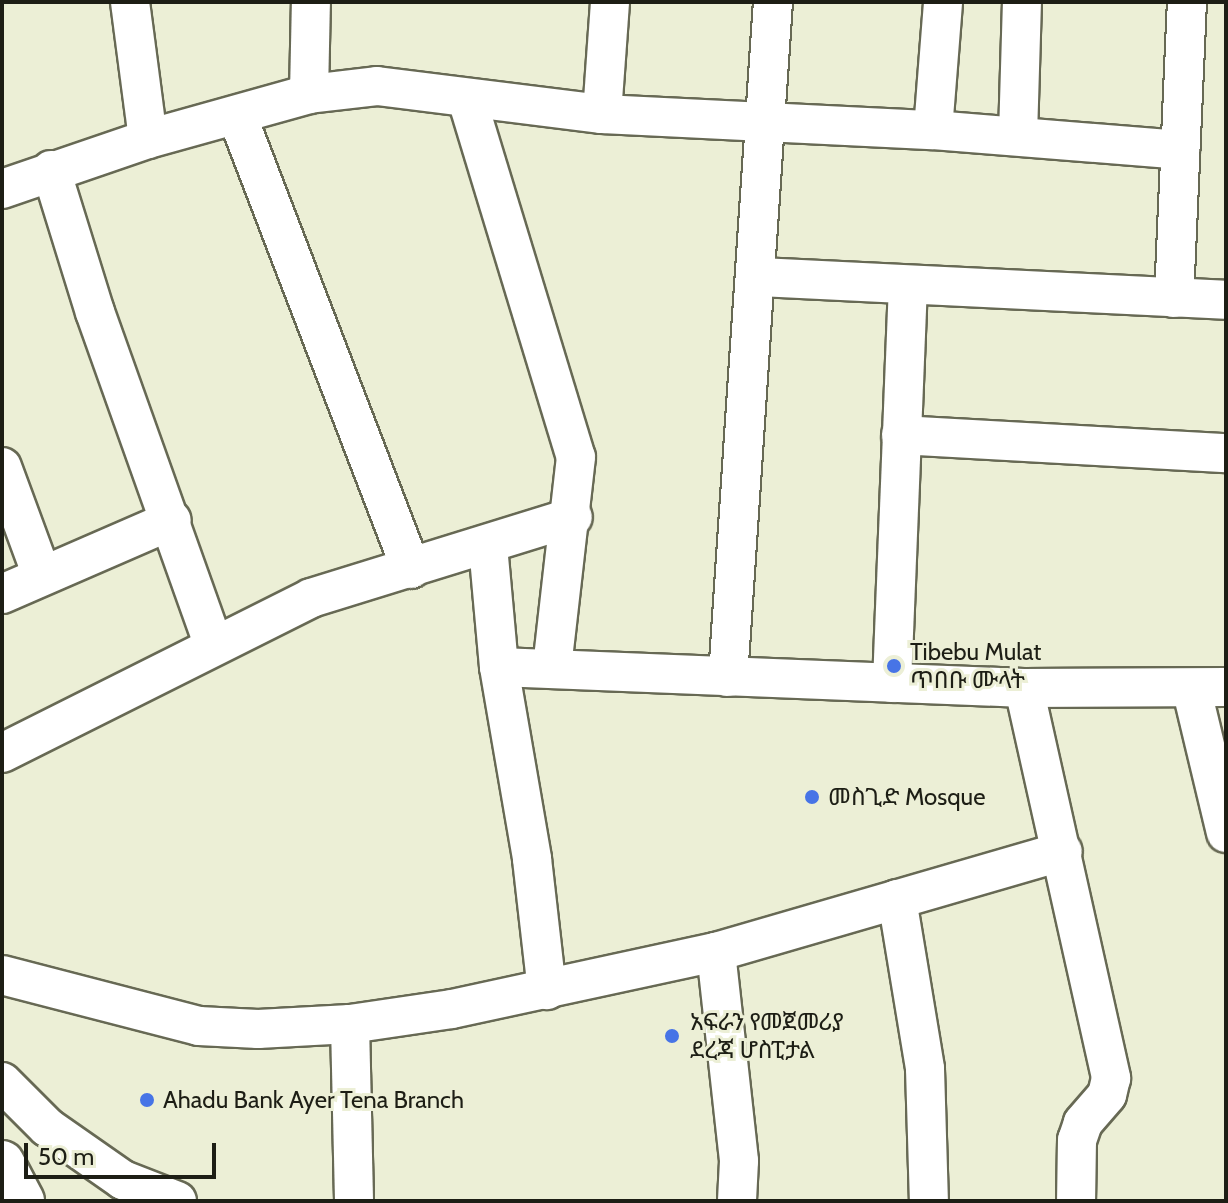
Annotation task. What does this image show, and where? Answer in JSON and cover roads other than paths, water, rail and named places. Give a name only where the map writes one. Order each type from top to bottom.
[{"type":"highway","points":[[2,1163],[22,1201]]},
{"type":"street","points":[[130,2],[148,139]]},
{"type":"street","points":[[309,94],[311,2]]},
{"type":"street","points":[[602,114],[610,2]]},
{"type":"street","points":[[728,677],[758,277],[773,2]]},
{"type":"street","points":[[933,130],[943,2]]},
{"type":"street","points":[[1018,136],[1022,2]]},
{"type":"street","points":[[1174,298],[1187,2]]},
{"type":"street","points":[[2,189],[148,139],[238,118],[309,94],[401,86],[467,99],[602,114],[767,126],[933,130],[1180,150]]},
{"type":"street","points":[[467,99],[576,457],[573,517],[552,669]]},
{"type":"street","points":[[238,118],[411,569]]},
{"type":"street","points":[[51,170],[95,312],[172,520],[213,643]]},
{"type":"street","points":[[758,277],[1226,300]]},
{"type":"street","points":[[892,683],[908,285]]},
{"type":"street","points":[[901,435],[1226,453]]},
{"type":"street","points":[[2,467],[41,573]]},
{"type":"street","points":[[2,753],[213,643],[311,598],[488,546],[573,517]]},
{"type":"street","points":[[2,594],[41,573],[172,520]]},
{"type":"street","points":[[488,546],[499,667],[532,859],[547,990]]},
{"type":"street","points":[[499,667],[1024,688],[1209,689],[1226,833]]},
{"type":"street","points":[[1024,688],[1063,851],[1111,1078],[1077,1140],[1076,1201]]},
{"type":"street","points":[[2,975],[199,1026],[258,1029],[350,1024],[547,990],[716,952],[1063,851]]},
{"type":"street","points":[[897,899],[925,1069],[929,1201]]},
{"type":"street","points":[[716,952],[739,1161],[737,1201]]},
{"type":"street","points":[[350,1024],[354,1201]]},
{"type":"street","points":[[2,1082],[47,1127],[123,1180],[177,1201]]},
{"type":"place","name":"Tibebu Mulat ጥበቡ ሙላት","points":[[894,666]]},
{"type":"place","name":"መስጊድ Mosque","points":[[812,797]]},
{"type":"place","name":"አፍራን የመጀመሪያ ደረጃ ሆስፒታል","points":[[672,1036]]},
{"type":"place","name":"Ahadu Bank Ayer Tena Branch","points":[[147,1100]]}]
